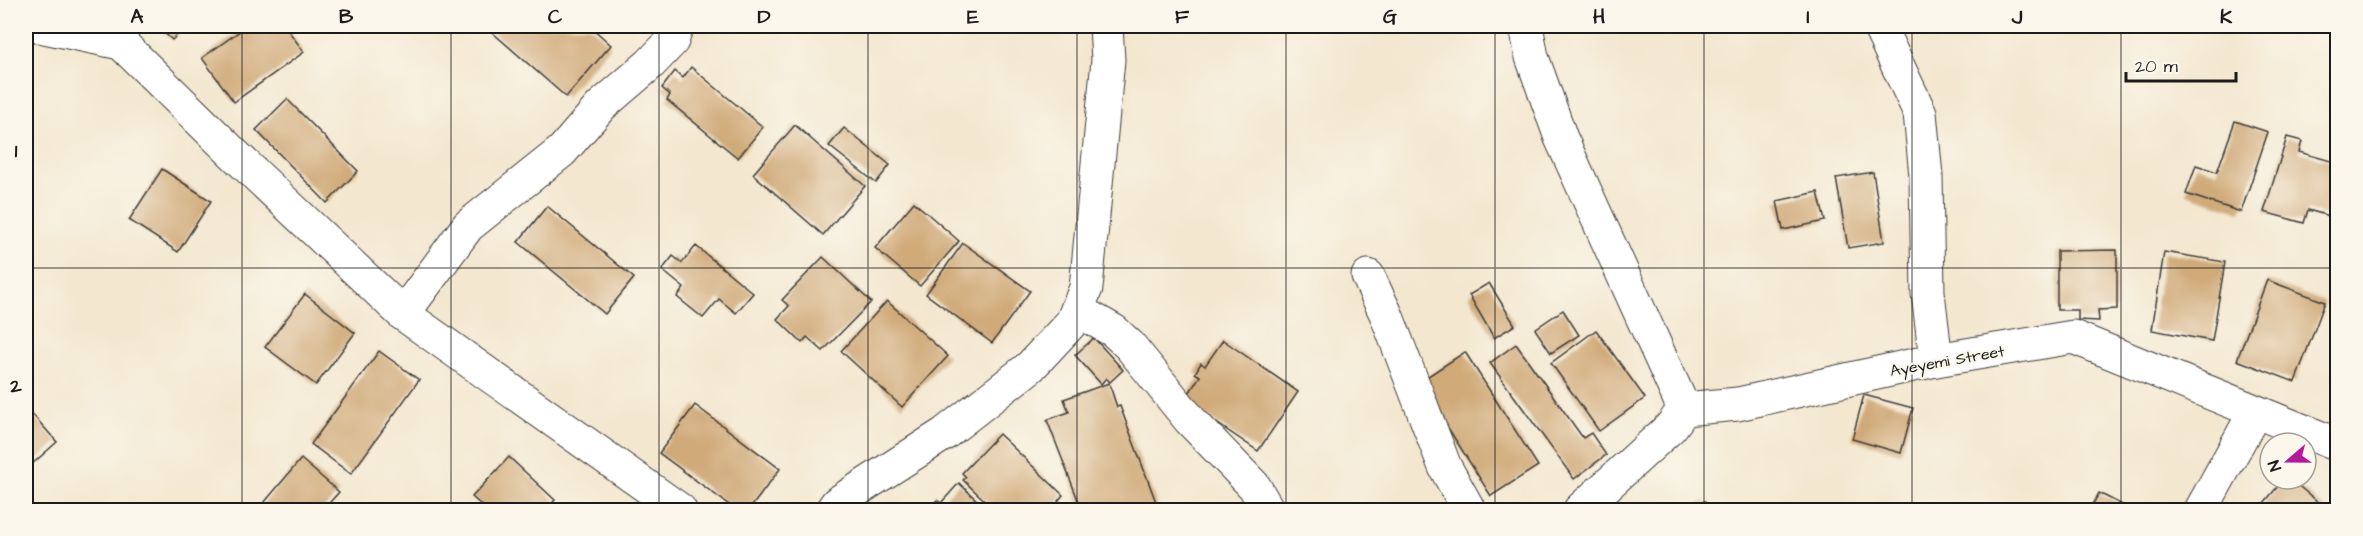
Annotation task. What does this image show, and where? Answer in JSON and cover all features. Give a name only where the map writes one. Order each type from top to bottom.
[{"type":"street","points":[[40,26],[121,43],[403,314],[680,510]]},
{"type":"street","points":[[403,314],[468,226],[562,151],[601,106],[650,64],[672,41],[677,26]]},
{"type":"street","points":[[832,510],[837,503],[944,434],[1030,366],[1072,322],[1086,288],[1108,60],[1106,26]]},
{"type":"street","points":[[1526,26],[1532,57],[1561,138],[1684,409],[1671,427],[1580,510]]},
{"type":"street","points":[[1879,26],[1920,113],[1926,176],[1928,293],[1936,360]]},
{"type":"street","points":[[1368,276],[1386,314],[1445,467],[1469,510]]},
{"type":"street","points":[[1077,310],[1114,331],[1130,346],[1190,420],[1254,486],[1268,510]]},
{"type":"street","name":"Ayeyemi Street","points":[[1684,409],[1738,404],[1936,360],[2073,337],[2337,445]]},
{"type":"street","points":[[2201,510],[2255,412]]},
{"type":"building","points":[[157,26],[186,26],[172,40]]},
{"type":"building","points":[[247,26],[285,26],[304,52],[234,102],[202,58]]},
{"type":"building","points":[[485,26],[590,26],[611,45],[566,97]]},
{"type":"building","points":[[691,67],[763,127],[738,158],[667,100],[670,95],[662,88],[675,71],[683,78]]},
{"type":"building","points":[[287,99],[358,171],[327,203],[256,130]]},
{"type":"building","points":[[2235,121],[2268,132],[2241,212],[2186,194],[2196,165],[2217,172]]},
{"type":"building","points":[[795,125],[865,186],[823,235],[753,174]]},
{"type":"building","points":[[844,128],[890,165],[876,183],[829,146]]},
{"type":"building","points":[[2287,137],[2302,141],[2299,152],[2338,163],[2338,186],[2329,216],[2308,210],[2304,223],[2264,212]]},
{"type":"building","points":[[162,169],[211,201],[178,252],[129,220]]},
{"type":"building","points":[[1873,172],[1884,242],[1848,248],[1836,178]]},
{"type":"building","points":[[1818,192],[1825,221],[1783,230],[1777,201]]},
{"type":"building","points":[[914,202],[959,241],[920,286],[875,248]]},
{"type":"building","points":[[547,206],[634,278],[605,314],[518,242]]},
{"type":"building","points":[[963,243],[1030,291],[992,343],[926,294]]},
{"type":"building","points":[[696,246],[753,293],[736,313],[719,299],[703,318],[677,297],[684,288],[662,270],[673,256],[682,263]]},
{"type":"building","points":[[2117,250],[2117,309],[2098,310],[2099,321],[2078,320],[2078,310],[2057,310],[2057,251]]},
{"type":"building","points":[[2164,252],[2225,262],[2212,341],[2152,330]]},
{"type":"building","points":[[823,257],[871,302],[823,351],[807,337],[802,343],[777,319],[789,306],[782,300]]},
{"type":"building","points":[[2267,280],[2325,302],[2295,382],[2237,360]]},
{"type":"building","points":[[1489,283],[1515,325],[1494,338],[1469,295]]},
{"type":"building","points":[[305,294],[355,333],[316,385],[265,347]]},
{"type":"building","points":[[887,301],[948,356],[902,407],[841,351]]},
{"type":"building","points":[[1563,310],[1579,335],[1551,353],[1535,329]]},
{"type":"building","points":[[1596,330],[1645,398],[1599,431],[1551,363]]},
{"type":"building","points":[[1094,338],[1123,370],[1110,382],[1106,378],[1101,384],[1075,355]]},
{"type":"building","points":[[1223,340],[1298,392],[1258,451],[1184,401],[1200,376],[1195,373],[1201,363],[1205,366]]},
{"type":"building","points":[[1516,344],[1583,438],[1591,433],[1606,455],[1574,479],[1490,363]]},
{"type":"building","points":[[379,351],[419,380],[351,474],[311,444]]},
{"type":"building","points":[[1465,352],[1538,466],[1491,496],[1419,382]]},
{"type":"building","points":[[1109,383],[1117,407],[1120,406],[1159,510],[1082,510],[1047,420],[1069,412],[1064,399]]},
{"type":"building","points":[[1864,395],[1913,408],[1901,453],[1852,439]]},
{"type":"building","points":[[695,405],[780,469],[749,510],[736,510],[659,453]]},
{"type":"building","points":[[26,407],[57,442],[30,466],[26,461]]},
{"type":"building","points":[[999,434],[1063,495],[1058,501],[1067,510],[995,510],[963,480],[966,477],[962,473]]},
{"type":"building","points":[[509,457],[555,500],[546,510],[487,510],[472,497]]},
{"type":"building","points":[[301,459],[339,492],[323,510],[258,510]]},
{"type":"building","points":[[959,483],[987,510],[936,510],[931,506],[937,500],[941,503]]},
{"type":"building","points":[[2274,491],[2305,491],[2328,510],[2258,510]]},
{"type":"building","points":[[2099,493],[2132,510],[2090,510]]},
{"type":"building","points":[[1705,501],[1709,510],[1685,510]]}]
